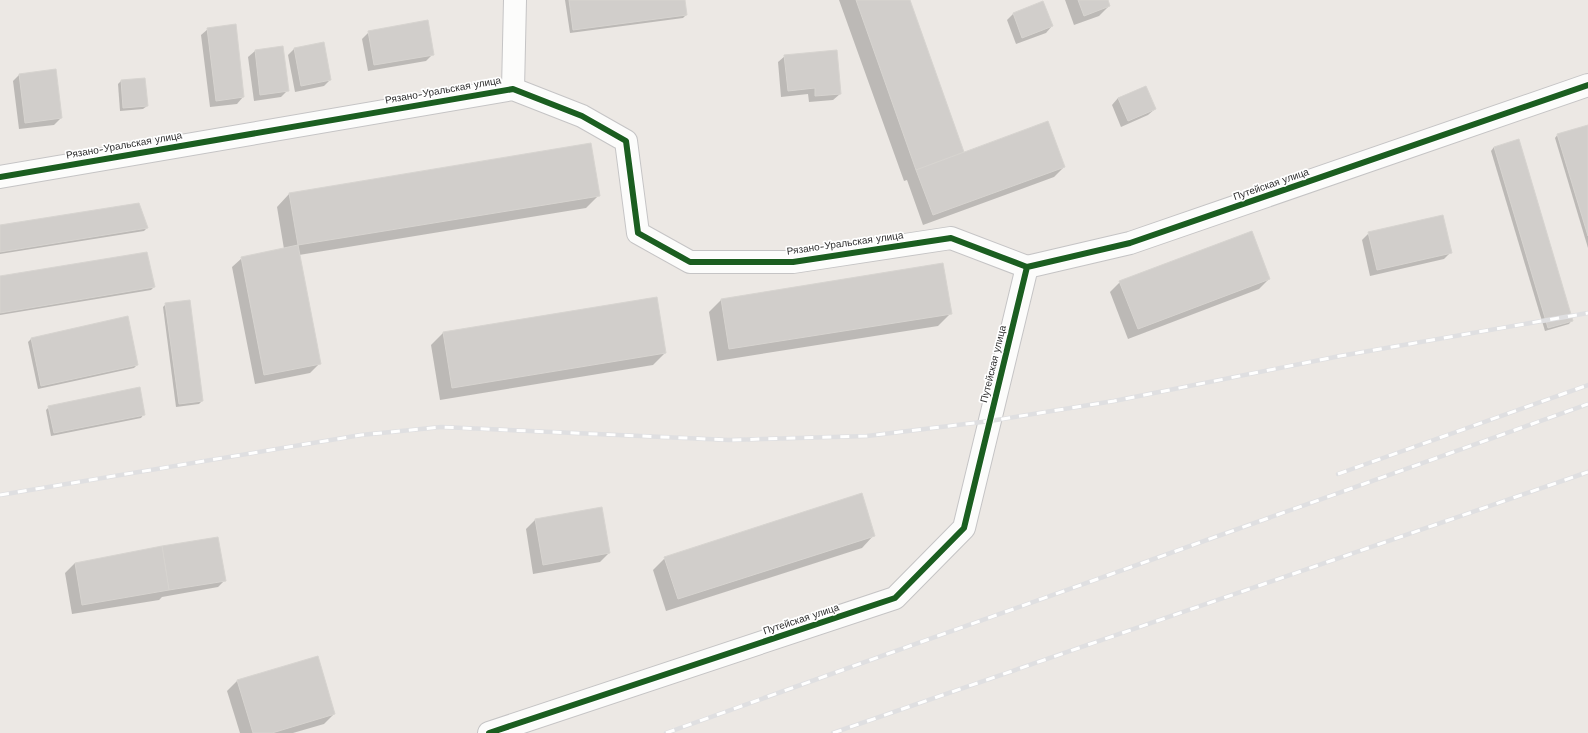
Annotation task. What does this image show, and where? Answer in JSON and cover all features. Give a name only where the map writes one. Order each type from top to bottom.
[{"type":"street","points":[[513,89],[515,0]]},
{"type":"street","name":"Путейская улица","points":[[489,733],[895,598],[964,528],[1027,268],[1130,243],[1588,85]]},
{"type":"street","name":"Рязано-Уральская улица","points":[[0,177],[513,89],[582,116],[626,140],[638,233],[690,262],[793,262],[951,238],[1027,268]]},
{"type":"building","points":[[569,0],[685,0],[687,15],[573,30]]},
{"type":"building","points":[[856,0],[910,0],[964,152],[916,170]]},
{"type":"building","points":[[1078,0],[1108,0],[1110,6],[1084,16]]},
{"type":"building","points":[[1043,1],[1053,26],[1022,38],[1013,13]]},
{"type":"building","points":[[428,20],[434,55],[374,65],[368,31]]},
{"type":"building","points":[[236,24],[244,97],[216,101],[207,28]]},
{"type":"building","points":[[324,42],[331,80],[301,86],[294,48]]},
{"type":"building","points":[[283,46],[289,91],[260,95],[255,50]]},
{"type":"building","points":[[837,50],[841,94],[815,96],[815,88],[788,91],[784,55]]},
{"type":"building","points":[[56,69],[62,118],[25,123],[19,74]]},
{"type":"building","points":[[145,78],[148,106],[123,108],[121,80]]},
{"type":"building","points":[[1146,86],[1156,109],[1128,121],[1118,98]]},
{"type":"building","points":[[1048,121],[1065,167],[933,215],[916,170]]},
{"type":"building","points":[[1588,125],[1588,236],[1557,134]]},
{"type":"building","points":[[1519,139],[1573,321],[1548,328],[1494,147]]},
{"type":"building","points":[[591,143],[600,196],[298,245],[289,193]]},
{"type":"building","points":[[139,203],[148,228],[0,252],[0,225]]},
{"type":"building","points":[[1443,215],[1452,253],[1377,270],[1368,232]]},
{"type":"building","points":[[1252,231],[1270,279],[1138,329],[1119,281]]},
{"type":"building","points":[[298,245],[321,364],[264,375],[241,257]]},
{"type":"building","points":[[147,252],[155,287],[0,313],[0,276]]},
{"type":"building","points":[[943,263],[952,314],[729,349],[721,299]]},
{"type":"building","points":[[657,297],[666,353],[452,388],[443,332]]},
{"type":"building","points":[[190,300],[203,401],[179,404],[165,303]]},
{"type":"building","points":[[128,316],[138,365],[41,386],[31,338]]},
{"type":"building","points":[[140,387],[145,415],[54,433],[48,406]]},
{"type":"building","points":[[862,493],[875,536],[678,599],[664,557]]},
{"type":"building","points":[[602,507],[610,553],[543,565],[535,519]]},
{"type":"building","points":[[218,537],[226,581],[169,590],[162,546]]},
{"type":"building","points":[[162,546],[169,590],[82,605],[75,563]]},
{"type":"building","points":[[318,656],[335,714],[272,733],[253,733],[237,680]]},
{"type":"railway","points":[[0,495],[361,435],[441,427],[729,440],[867,436],[990,421],[1114,401],[1340,356],[1588,313]]},
{"type":"railway","points":[[1338,474],[1588,385]]},
{"type":"railway","points":[[666,733],[1588,404]]},
{"type":"railway","points":[[833,733],[1588,472]]},
{"type":"cycle path","points":[[489,733],[895,598],[964,528],[1027,267],[1130,243],[1588,85]]},
{"type":"cycle path","points":[[0,177],[513,89],[582,116],[626,141],[638,233],[690,262],[793,262],[951,238],[1027,267]]}]
